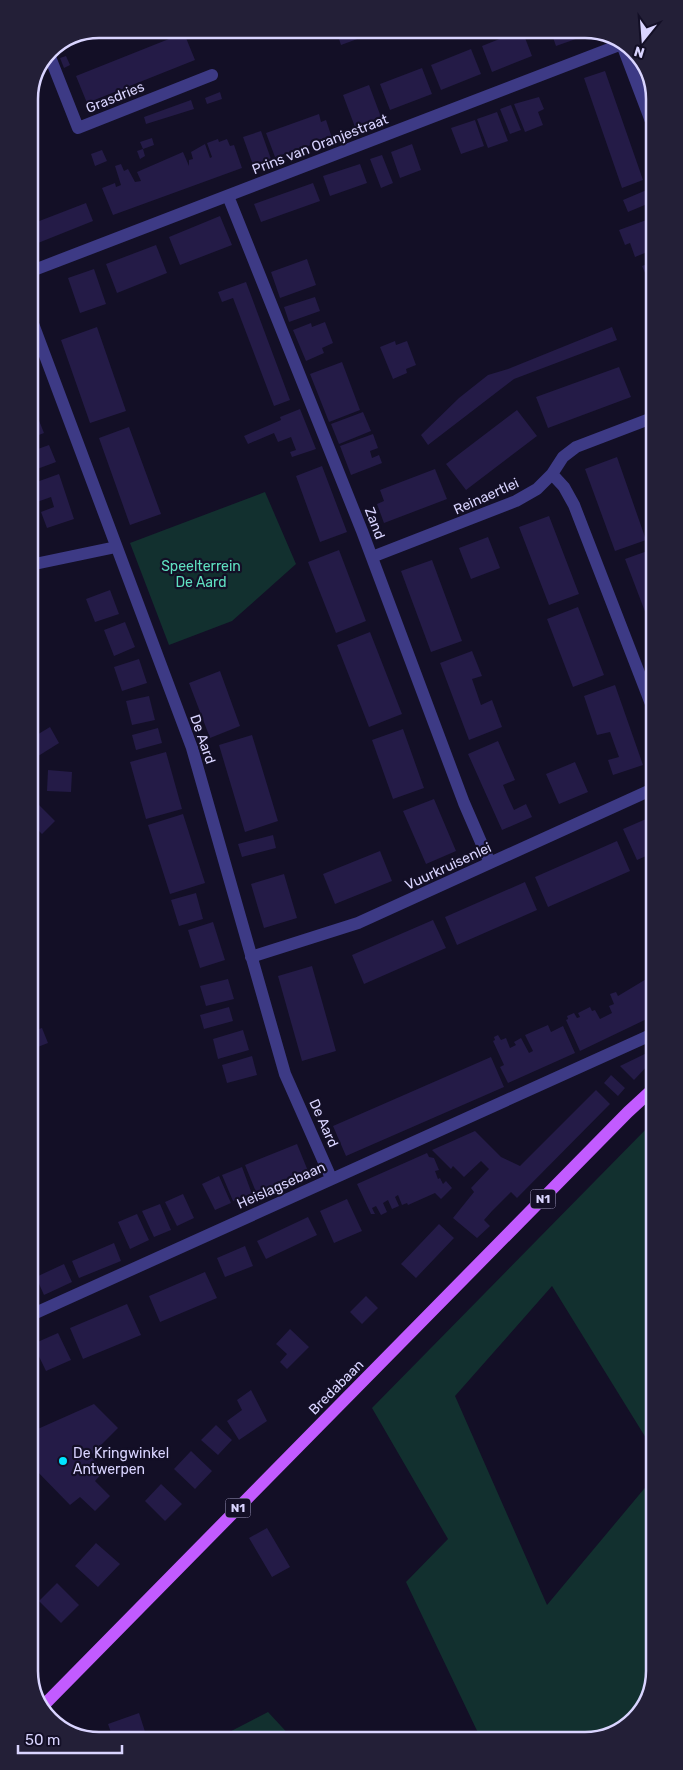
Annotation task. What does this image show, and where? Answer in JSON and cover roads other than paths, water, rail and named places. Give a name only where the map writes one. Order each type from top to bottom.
[{"type":"main road","name":"Bredabaan","points":[[46,1703],[646,1096]]},
{"type":"street","name":"Prins van Oranjestraat","points":[[38,269],[614,46]]},
{"type":"street","name":"Grasdries","points":[[51,60],[78,128],[212,75]]},
{"type":"street","points":[[629,65],[646,108]]},
{"type":"street","name":"Zand","points":[[228,196],[372,557],[455,780],[490,862]]},
{"type":"street","name":"De Aard","points":[[38,337],[192,748],[250,957],[285,1074],[332,1178]]},
{"type":"street","name":"Reinaertlei","points":[[372,557],[516,501],[537,489],[552,474],[563,457],[576,447],[646,420]]},
{"type":"street","points":[[552,474],[564,487],[574,505],[646,691]]},
{"type":"street","points":[[38,563],[116,547]]},
{"type":"street","name":"Vuurkruisenlei","points":[[250,957],[358,924],[646,792]]},
{"type":"street","name":"Heislagsebaan","points":[[38,1312],[646,1037]]},
{"type":"place","name":"De Kringwinkel Antwerpen","points":[[63,1461]]},
{"type":"park label","name":"Speelterrein De Aard","points":[[201,574]]}]
